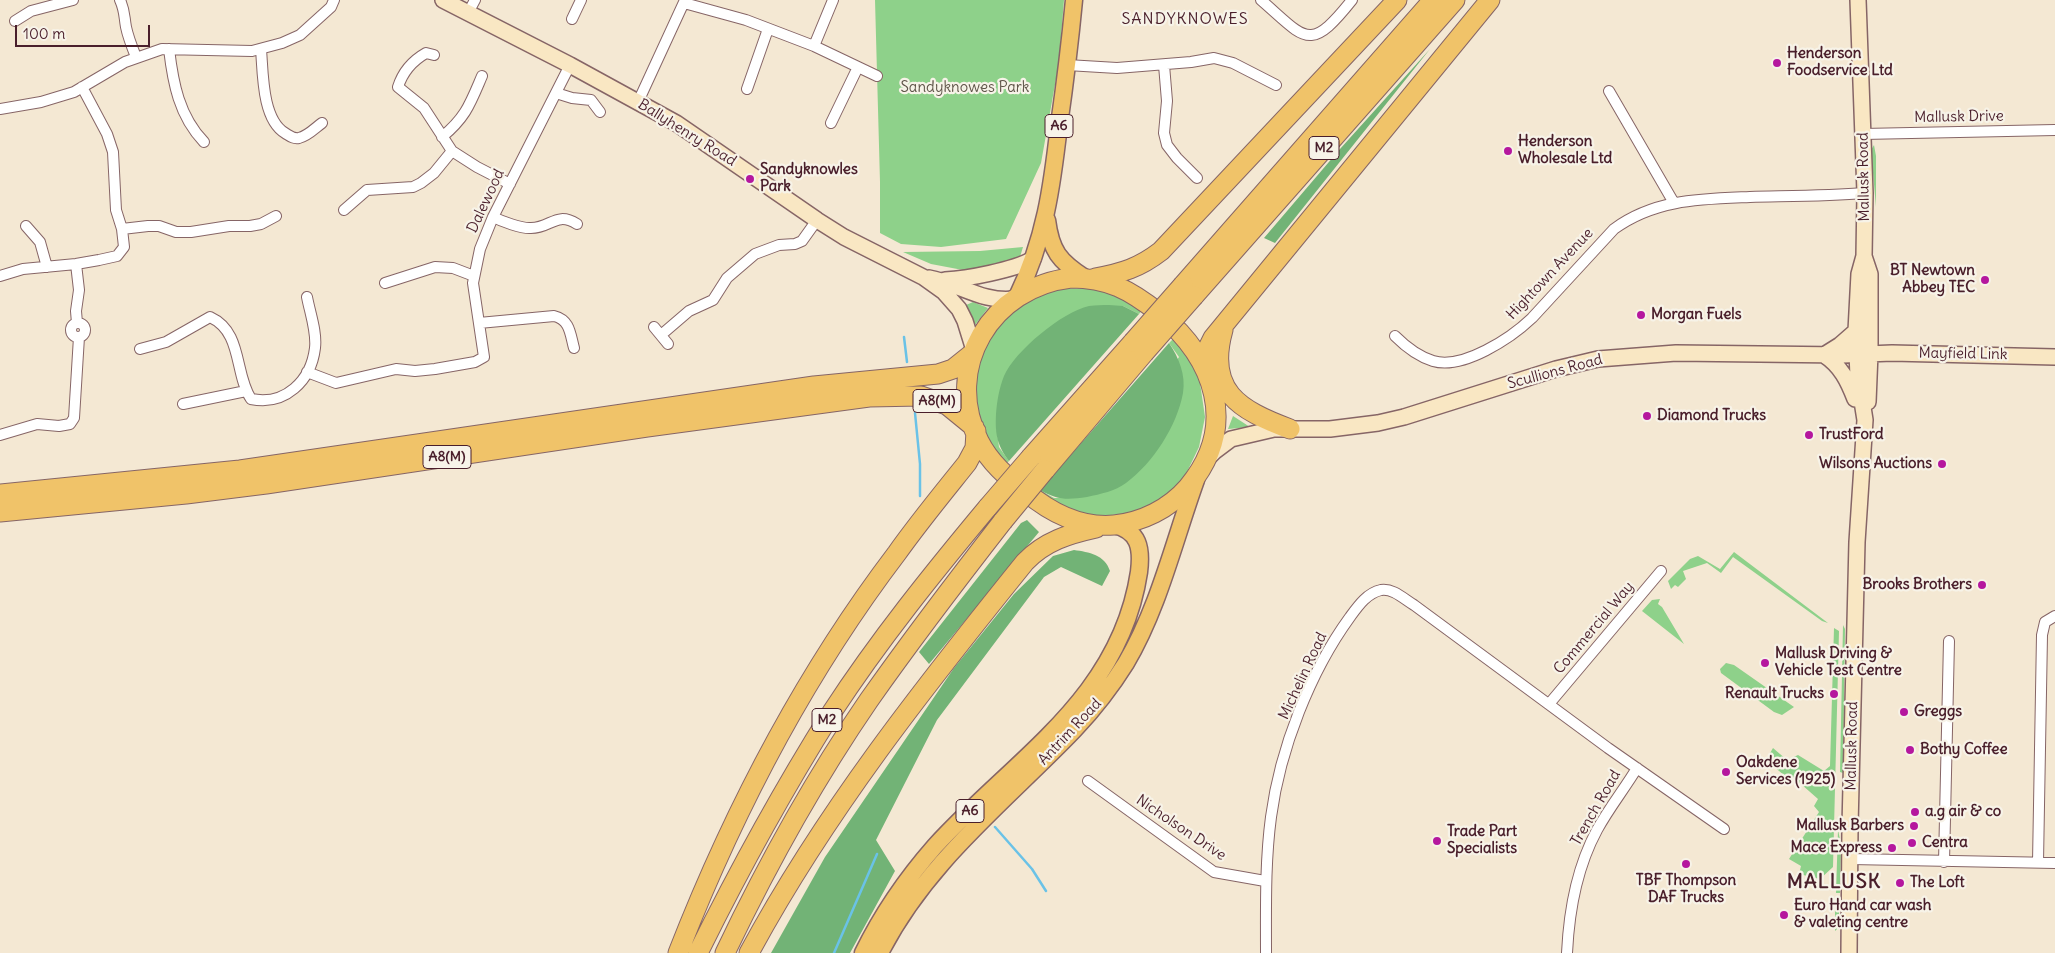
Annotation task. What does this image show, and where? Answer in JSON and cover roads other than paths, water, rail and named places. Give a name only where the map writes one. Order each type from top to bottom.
[{"type":"highway","points":[[1088,278],[1126,272],[1148,262],[1161,252],[1397,0]]},
{"type":"highway","name":"M2","points":[[1188,291],[1433,0]]},
{"type":"highway","name":"M2","points":[[698,953],[747,855],[778,800],[833,711],[887,634],[935,571],[988,507],[1038,463],[1188,291],[1454,0]]},
{"type":"highway","points":[[1208,375],[1206,352],[1209,343],[1490,0]]},
{"type":"highway","name":"A6","points":[[1088,278],[1119,286],[1152,308],[1184,336],[1201,359],[1208,375],[1214,398],[1216,428],[1213,444],[1203,466],[1184,492],[1166,507],[1142,519],[1112,525],[1078,521],[1055,513],[1001,472],[988,454],[975,429],[968,390],[973,352],[995,315],[1015,298],[1031,288],[1059,280],[1088,278]]},
{"type":"highway","points":[[1225,324],[1219,358],[1224,386],[1231,396],[1249,412],[1282,429]]},
{"type":"highway","name":"A8(M)","points":[[0,494],[106,485],[240,470],[814,386],[938,374],[953,369],[973,352]]},
{"type":"highway","name":"A8(M)","points":[[0,512],[186,494],[266,484],[637,428],[869,397],[920,396],[947,405],[975,429]]},
{"type":"highway","points":[[678,953],[718,856],[748,794],[802,696],[846,626],[896,554],[967,463],[975,448],[975,429]]},
{"type":"highway","name":"M2","points":[[725,953],[786,834],[864,708],[920,630],[1003,521],[1038,463]]},
{"type":"highway","points":[[749,953],[802,863],[860,776],[909,709],[1025,562],[1033,553],[1057,539],[1112,525]]},
{"type":"main road","name":"Ballyhenry Road","points":[[443,0],[471,6],[570,65],[638,102],[704,142],[844,237],[923,277],[944,292],[958,309],[965,321],[973,352]]},
{"type":"main road","name":"A6","points":[[1015,298],[1030,269],[1046,218],[1074,0]]},
{"type":"main road","name":"Mallusk Road","points":[[1858,0],[1865,194],[1864,256],[1859,274],[1856,331],[1864,353]]},
{"type":"main road","name":"A6","points":[[1046,218],[1050,241],[1057,255],[1064,263],[1088,278]]},
{"type":"main road","name":"Mallusk Road","points":[[1849,953],[1857,542],[1864,420],[1858,376],[1864,353],[1870,274],[1864,256]]},
{"type":"main road","points":[[944,280],[958,279],[1006,268],[1026,263],[1033,259]]},
{"type":"main road","name":"Ballyhenry Road","points":[[923,277],[944,280],[983,296],[999,300],[1015,298]]},
{"type":"main road","points":[[1856,331],[1840,345],[1824,355],[1832,360],[1844,374],[1864,420]]},
{"type":"main road","name":"Scullions Road","points":[[1203,466],[1231,439],[1282,429],[1330,429],[1378,423],[1556,369],[1598,359],[1676,353],[1824,355],[1864,353]]},
{"type":"main road","name":"Mayfield Link","points":[[1864,353],[2055,356]]},
{"type":"main road","name":"Scullions Road","points":[[1208,375],[1236,407],[1250,419],[1282,429]]},
{"type":"main road","name":"Antrim Road","points":[[880,953],[903,913],[935,870],[966,836],[1074,730],[1089,714],[1118,675],[1148,618],[1203,466]]},
{"type":"main road","name":"Antrim Road","points":[[864,953],[894,897],[919,865],[954,826],[1062,721],[1089,690],[1104,669],[1127,623],[1133,606],[1139,568],[1139,544],[1135,537],[1129,530],[1112,525]]},
{"type":"street","points":[[15,21],[31,11],[73,0]]},
{"type":"street","points":[[120,0],[125,11],[128,33],[136,57]]},
{"type":"street","points":[[0,109],[41,102],[74,92],[125,62],[162,49],[242,51],[261,49],[282,43],[300,35],[331,7],[334,0]]},
{"type":"street","points":[[572,19],[581,0]]},
{"type":"street","points":[[814,46],[833,0]]},
{"type":"street","points":[[1261,0],[1301,35],[1311,37],[1324,30],[1352,0]]},
{"type":"street","points":[[638,102],[685,1],[746,20],[814,46],[877,76]]},
{"type":"street","points":[[746,89],[768,29]]},
{"type":"street","points":[[169,49],[173,86],[193,130],[204,142]]},
{"type":"street","points":[[261,49],[265,94],[270,114],[280,130],[293,138],[300,138],[310,133],[322,122]]},
{"type":"street","points":[[434,55],[426,52],[415,59],[402,74],[398,87],[424,108],[452,151],[477,167],[510,184]]},
{"type":"street","points":[[1067,65],[1117,68],[1164,65],[1214,58],[1233,63],[1276,85]]},
{"type":"street","name":"Dalewood","points":[[307,372],[336,383],[396,369],[415,372],[475,362],[484,357],[474,276],[480,249],[493,217],[570,65]]},
{"type":"street","points":[[1164,65],[1167,101],[1164,133],[1167,144],[1177,158],[1197,178]]},
{"type":"street","points":[[832,123],[858,67]]},
{"type":"street","points":[[442,137],[458,124],[467,112],[482,76]]},
{"type":"street","points":[[0,276],[23,269],[76,264],[117,256],[124,247],[122,229],[114,201],[115,171],[113,152],[107,134],[82,87]]},
{"type":"street","points":[[1609,92],[1674,203]]},
{"type":"street","points":[[556,93],[572,98],[591,100],[600,112]]},
{"type":"street","name":"Mallusk Drive","points":[[1863,134],[2055,130]]},
{"type":"street","points":[[344,210],[367,190],[413,187],[421,183],[434,173],[452,151]]},
{"type":"street","name":"Hightown Avenue","points":[[1395,336],[1416,354],[1435,362],[1452,362],[1490,349],[1526,324],[1614,229],[1640,212],[1674,203],[1724,198],[1865,194]]},
{"type":"street","points":[[122,229],[159,226],[176,232],[191,232],[230,226],[261,224],[276,216]]},
{"type":"street","points":[[493,217],[531,228],[560,218],[568,219],[576,224]]},
{"type":"street","points":[[668,344],[657,331],[689,311],[713,300],[726,278],[755,254],[780,245],[795,244],[802,241],[817,220]]},
{"type":"street","points":[[26,226],[40,242],[47,267]]},
{"type":"street","points":[[0,435],[37,424],[59,426],[70,424],[74,418],[79,337],[85,334],[86,331],[84,325],[77,322],[76,311],[79,290],[76,264]]},
{"type":"street","points":[[385,284],[435,267],[452,268],[474,276]]},
{"type":"street","points":[[140,349],[166,342],[210,317],[228,330],[246,392],[251,399],[270,400],[283,397],[294,391],[307,372],[315,347],[307,297]]},
{"type":"street","points":[[479,324],[554,316],[562,318],[567,324],[574,348]]},
{"type":"street","points":[[183,404],[246,392]]},
{"type":"street","name":"Commercial Way","points":[[1549,704],[1661,571]]},
{"type":"street","name":"Michelin Road","points":[[1266,953],[1265,882],[1272,814],[1286,750],[1304,702],[1328,650],[1365,598],[1379,590],[1389,590],[1414,606],[1724,829]]},
{"type":"street","points":[[2038,862],[2042,635],[2045,622],[2055,616]]},
{"type":"street","points":[[1944,862],[1949,641]]},
{"type":"street","name":"Trench Road","points":[[1567,953],[1575,888],[1584,858],[1598,829],[1637,768]]},
{"type":"street","name":"Nicholson Drive","points":[[1088,781],[1214,872],[1265,882]]},
{"type":"street","points":[[1851,859],[1944,862],[2055,862]]},
{"type":"waterway","points":[[904,337],[907,362]]},
{"type":"waterway","points":[[915,413],[920,464],[920,496]]},
{"type":"waterway","points":[[995,827],[1032,869],[1046,891]]},
{"type":"waterway","points":[[834,953],[877,854]]},
{"type":"place","name":"Henderson Foodservice Ltd","points":[[1777,63]]},
{"type":"place","name":"Henderson Wholesale Ltd","points":[[1508,151]]},
{"type":"place","name":"Sandyknowles Park","points":[[750,179]]},
{"type":"place","name":"BT Newtown Abbey TEC","points":[[1985,280]]},
{"type":"place","name":"Morgan Fuels","points":[[1641,315]]},
{"type":"place","name":"Diamond Trucks","points":[[1647,416]]},
{"type":"place","name":"TrustFord","points":[[1809,435]]},
{"type":"place","name":"Wilsons Auctions","points":[[1942,464]]},
{"type":"place","name":"Brooks Brothers","points":[[1982,585]]},
{"type":"place","name":"Mallusk Driving & Vehicle Test Centre","points":[[1765,663]]},
{"type":"place","name":"Renault Trucks","points":[[1834,694]]},
{"type":"place","name":"Greggs","points":[[1904,712]]},
{"type":"place","name":"Bothy Coffee","points":[[1910,750]]},
{"type":"place","name":"Oakdene Services (1925)","points":[[1726,772]]},
{"type":"place","name":"a.g air & co","points":[[1915,812]]},
{"type":"place","name":"Mallusk Barbers","points":[[1914,826]]},
{"type":"place","name":"Trade Part Specialists","points":[[1437,841]]},
{"type":"place","name":"Centra","points":[[1912,843]]},
{"type":"place","name":"Mace Express","points":[[1892,848]]},
{"type":"place","name":"TBF Thompson DAF Trucks","points":[[1686,864]]},
{"type":"place","name":"The Loft","points":[[1900,883]]},
{"type":"place","name":"Euro Hand car wash & valeting centre","points":[[1784,915]]},
{"type":"district","name":"SANDYKNOWES","points":[[1185,19]]},
{"type":"district","name":"MALLUSK","points":[[1834,882]]},
{"type":"park label","name":"Sandyknowes Park","points":[[965,88]]}]
